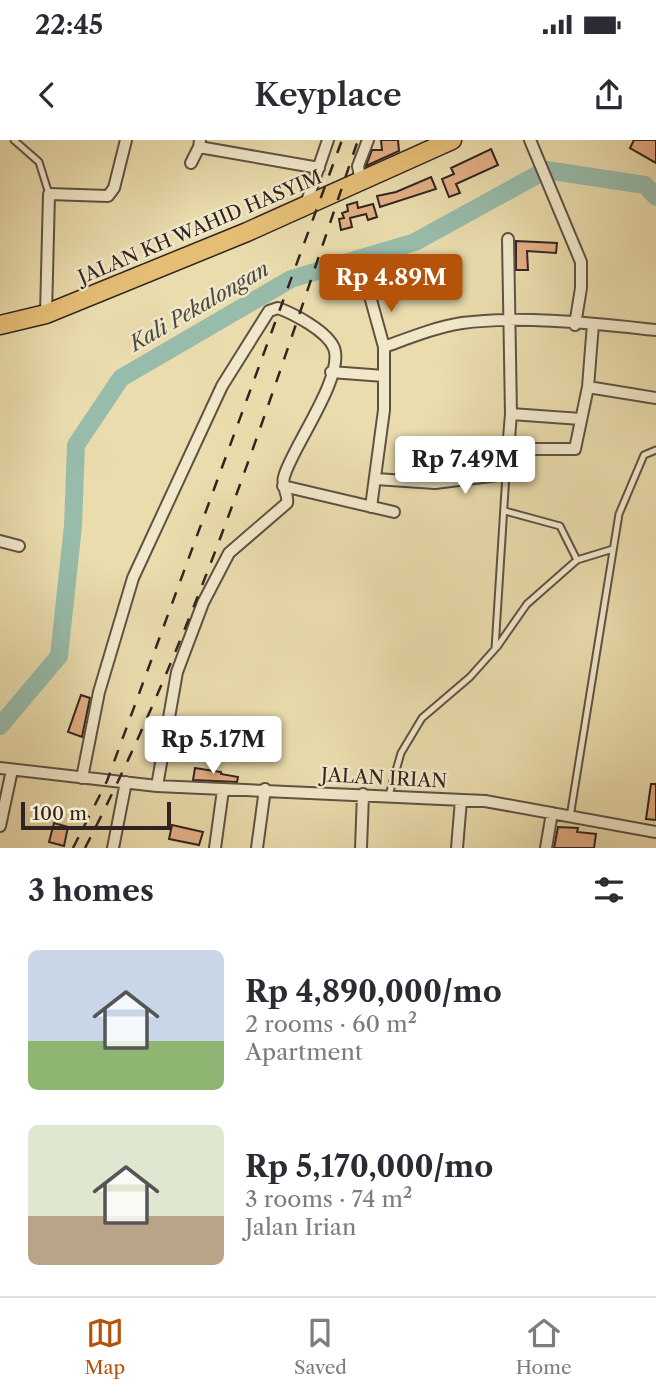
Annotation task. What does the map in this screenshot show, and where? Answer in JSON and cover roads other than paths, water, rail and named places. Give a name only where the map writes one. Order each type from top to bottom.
[{"type":"main road","name":"JALAN KH WAHID HASYIM","points":[[0,325],[46,314],[304,207],[452,140]]},
{"type":"street","points":[[46,314],[49,194],[108,196],[114,188],[126,140]]},
{"type":"street","points":[[304,207],[327,140]]},
{"type":"street","points":[[361,182],[358,166],[368,140]]},
{"type":"street","points":[[191,163],[199,144],[319,167]]},
{"type":"street","points":[[532,144],[581,262],[581,288],[575,325]]},
{"type":"street","points":[[376,479],[435,483],[506,474],[511,414],[508,239]]},
{"type":"street","points":[[368,289],[384,347],[376,479],[371,507]]},
{"type":"street","points":[[82,778],[99,692],[133,578],[222,386],[269,311],[278,308],[309,322],[334,349],[331,372],[324,398],[284,476],[287,503],[229,553],[189,635],[177,673],[158,786]]},
{"type":"street","points":[[384,347],[450,326],[511,321],[656,330]]},
{"type":"street","points":[[509,449],[573,451],[577,446],[589,387],[593,324]]},
{"type":"street","points":[[331,372],[384,376]]},
{"type":"street","points":[[589,387],[656,398]]},
{"type":"street","points":[[511,414],[581,419]]},
{"type":"street","points":[[283,486],[394,512]]},
{"type":"street","points":[[0,541],[19,546]]},
{"type":"street","points":[[0,826],[6,769]]},
{"type":"street","name":"JALAN IRIAN","points":[[6,769],[158,786],[461,800],[656,832]]},
{"type":"street","points":[[114,848],[126,782]]},
{"type":"street","points":[[257,848],[265,789]]},
{"type":"street","points":[[215,848],[223,790]]},
{"type":"street","points":[[361,848],[363,794]]},
{"type":"street","points":[[457,848],[461,800]]},
{"type":"street","points":[[546,848],[552,813]]},
{"type":"lane","points":[[15,140],[39,162],[49,194]]},
{"type":"lane","points":[[570,817],[619,514],[642,457],[656,450]]},
{"type":"lane","points":[[495,649],[506,474]]},
{"type":"lane","points":[[505,511],[560,526],[577,561]]},
{"type":"lane","points":[[389,795],[401,752],[422,718],[470,677],[495,649],[527,604],[577,561],[613,548]]},
{"type":"waterway","name":"Kali Pekalongan","points":[[0,726],[59,656],[73,526],[76,445],[121,378],[291,279],[415,242],[546,170],[645,185],[656,197]]},
{"type":"railway","points":[[73,848],[107,781],[342,140]]},
{"type":"railway","points":[[85,848],[127,763],[201,588],[267,410],[358,140]]}]
